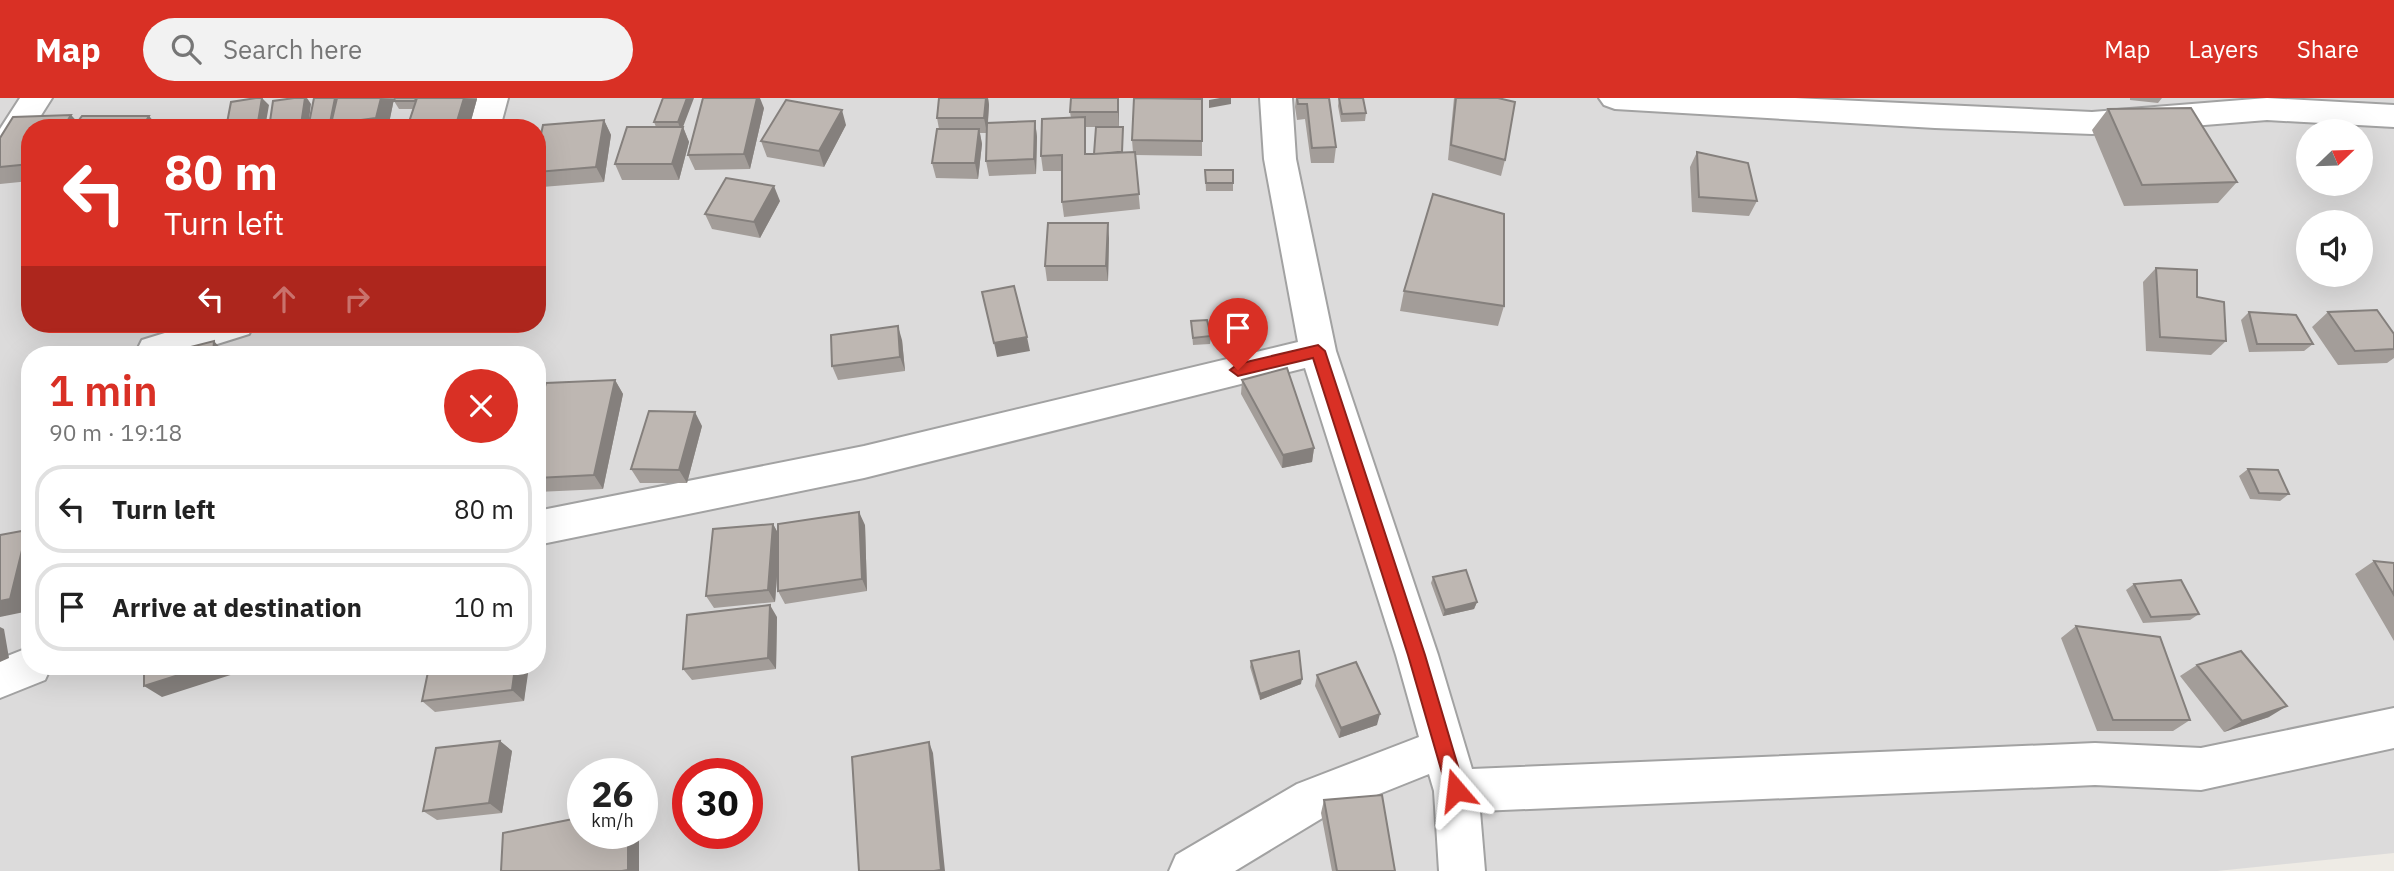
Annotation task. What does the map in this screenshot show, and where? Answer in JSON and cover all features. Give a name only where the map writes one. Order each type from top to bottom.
[{"type":"street","points":[[23,119],[36,98]]},
{"type":"street","points":[[486,119],[492,98]]},
{"type":"street","points":[[1276,98],[1280,159],[1318,351],[1417,655],[1456,790],[1462,871]]},
{"type":"street","points":[[1615,98],[1851,113],[2092,123],[2267,109],[2394,116]]},
{"type":"street","points":[[0,155],[21,122]]},
{"type":"street","points":[[167,346],[208,333]]},
{"type":"street","points":[[546,526],[864,462],[1318,351]]},
{"type":"street","points":[[0,679],[21,670]]},
{"type":"street","points":[[1456,790],[2095,764],[2201,769],[2394,728]]},
{"type":"street","points":[[1192,871],[1313,799],[1443,748]]},
{"type":"shaded area","points":[[0,98],[2394,98],[2394,853],[2217,871],[0,871]]},
{"type":"building","points":[[262,98],[258,119],[228,119],[231,102]]},
{"type":"building","points":[[305,98],[302,119],[270,119],[273,101]]},
{"type":"building","points":[[314,98],[335,98],[331,119],[310,119]]},
{"type":"building","points":[[337,98],[381,98],[376,118],[332,119]]},
{"type":"building","points":[[395,98],[416,98],[415,101],[394,101]]},
{"type":"building","points":[[417,98],[464,98],[458,119],[410,119]]},
{"type":"building","points":[[663,98],[687,98],[678,122],[654,122]]},
{"type":"building","points":[[703,98],[757,98],[744,154],[688,155]]},
{"type":"building","points":[[939,98],[986,98],[984,118],[937,118]]},
{"type":"building","points":[[1071,98],[1118,98],[1118,112],[1070,112]]},
{"type":"building","points":[[1134,98],[1202,99],[1202,141],[1132,140]]},
{"type":"building","points":[[1297,98],[1329,98],[1336,147],[1312,148],[1307,104],[1298,104]]},
{"type":"building","points":[[1339,98],[1363,98],[1366,113],[1342,114]]},
{"type":"building","points":[[1456,98],[1498,98],[1515,102],[1505,160],[1451,145]]},
{"type":"building","points":[[786,100],[842,110],[819,151],[761,141]]},
{"type":"building","points":[[2191,108],[2237,182],[2142,185],[2108,109]]},
{"type":"building","points":[[71,115],[69,119],[21,119],[21,165],[0,167],[0,138],[13,117]]},
{"type":"building","points":[[82,116],[149,116],[147,119],[80,119]]},
{"type":"building","points":[[1085,117],[1085,154],[1135,152],[1139,194],[1062,202],[1062,155],[1041,156],[1042,119]]},
{"type":"building","points":[[604,120],[596,167],[546,171],[546,125]]},
{"type":"building","points":[[1035,121],[1034,159],[986,161],[987,123]]},
{"type":"building","points":[[627,127],[683,127],[672,164],[615,164]]},
{"type":"building","points":[[1096,127],[1123,127],[1122,152],[1094,154]]},
{"type":"building","points":[[937,129],[979,129],[975,163],[932,163]]},
{"type":"building","points":[[1697,152],[1748,163],[1757,201],[1699,197]]},
{"type":"building","points":[[1205,170],[1233,170],[1233,183],[1206,183]]},
{"type":"building","points":[[726,178],[774,186],[754,222],[705,214]]},
{"type":"building","points":[[1433,194],[1504,214],[1504,306],[1404,291]]},
{"type":"building","points":[[1048,223],[1108,223],[1106,266],[1045,266]]},
{"type":"building","points":[[2156,268],[2197,270],[2197,297],[2224,302],[2226,341],[2160,337]]},
{"type":"building","points":[[1014,286],[1027,337],[994,343],[982,292]]},
{"type":"building","points":[[2377,310],[2394,334],[2394,349],[2355,351],[2328,312]]},
{"type":"building","points":[[2249,312],[2296,315],[2313,344],[2257,344]]},
{"type":"building","points":[[1207,320],[1211,336],[1193,338],[1191,321]]},
{"type":"building","points":[[898,326],[900,357],[832,366],[831,335]]},
{"type":"building","points":[[214,341],[214,346],[194,346]]},
{"type":"building","points":[[1287,368],[1314,448],[1283,455],[1242,380]]},
{"type":"building","points":[[615,380],[594,475],[546,478],[546,383]]},
{"type":"building","points":[[649,411],[695,412],[679,470],[631,469]]},
{"type":"building","points":[[2248,469],[2278,470],[2289,494],[2259,493]]},
{"type":"building","points":[[859,512],[862,579],[778,591],[778,524]]},
{"type":"building","points":[[773,524],[768,590],[706,596],[713,529]]},
{"type":"building","points":[[21,531],[21,554],[10,599],[0,601],[0,535]]},
{"type":"building","points":[[2374,561],[2394,563],[2394,595]]},
{"type":"building","points":[[1466,570],[1477,602],[1445,610],[1433,577]]},
{"type":"building","points":[[2181,580],[2199,614],[2151,617],[2134,584]]},
{"type":"building","points":[[770,605],[768,658],[683,669],[687,615]]},
{"type":"building","points":[[2076,626],[2160,637],[2190,720],[2113,720]]},
{"type":"building","points":[[1299,651],[1302,679],[1260,694],[1251,661]]},
{"type":"building","points":[[2241,651],[2287,706],[2242,721],[2197,665]]},
{"type":"building","points":[[1356,662],[1380,714],[1341,728],[1317,675]]},
{"type":"building","points":[[144,675],[179,675],[144,686]]},
{"type":"building","points":[[427,675],[514,675],[512,690],[422,701]]},
{"type":"building","points":[[500,741],[489,803],[423,811],[436,748]]},
{"type":"building","points":[[929,742],[941,870],[859,871],[852,757]]},
{"type":"building","points":[[1382,795],[1395,871],[1337,871],[1324,800]]},
{"type":"building","points":[[567,820],[567,849],[628,849],[628,870],[501,871],[503,833]]},
{"type":"route","points":[[1238,370],[1318,351],[1417,655],[1456,790]]}]
